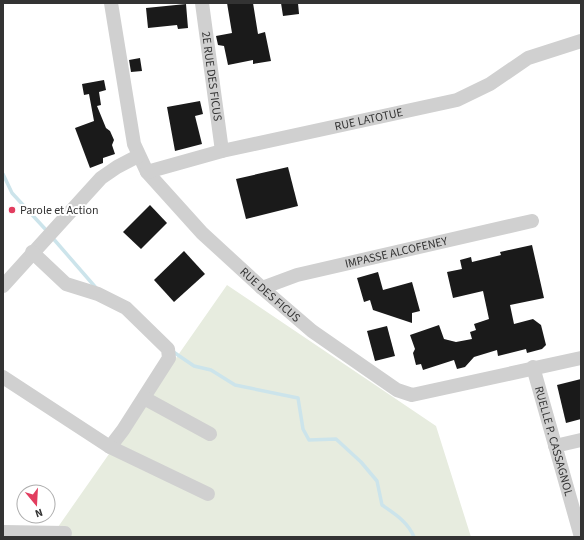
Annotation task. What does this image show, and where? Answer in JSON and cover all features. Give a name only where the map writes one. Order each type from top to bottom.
[{"type":"street","name":"RUE DES FICUS","points":[[111,3],[134,144],[138,156],[147,172],[202,233],[312,331],[398,390],[412,395],[581,358]]},
{"type":"street","name":"2E RUE DES FICUS","points":[[202,3],[222,151]]},
{"type":"street","name":"RUE LATOTUE","points":[[147,172],[222,151],[457,100],[490,84],[528,58],[581,41]]},
{"type":"street","points":[[3,286],[32,252],[101,178],[117,167],[138,156]]},
{"type":"street","name":"IMPASSE ALCOFENEY","points":[[262,288],[297,275],[532,221]]},
{"type":"street","points":[[32,252],[66,284],[98,294],[126,308],[168,349],[169,358],[144,398],[110,446]]},
{"type":"street","name":"RUELLE P. CASSAGNOL","points":[[533,368],[581,537]]},
{"type":"street","points":[[3,377],[110,446],[208,494]]},
{"type":"street","points":[[144,398],[210,434]]},
{"type":"street","points":[[555,446],[581,440]]},
{"type":"street","points":[[3,532],[65,533]]},
{"type":"shaded area","points":[[227,285],[436,426],[471,537],[3,537],[58,527]]},
{"type":"building","points":[[227,3],[253,3],[258,34],[265,32],[271,61],[253,64],[253,60],[228,65],[224,46],[218,45],[216,36],[232,33]]},
{"type":"building","points":[[281,3],[298,3],[299,14],[283,16]]},
{"type":"building","points":[[186,4],[188,28],[178,29],[177,25],[148,28],[146,8]]},
{"type":"building","points":[[140,58],[142,71],[131,72],[129,60]]},
{"type":"building","points":[[104,80],[106,90],[99,92],[101,105],[97,106],[106,128],[110,131],[114,140],[112,145],[115,154],[103,158],[103,163],[90,168],[75,128],[94,121],[89,94],[84,95],[82,84]]},
{"type":"building","points":[[200,101],[203,114],[195,116],[202,144],[175,151],[167,107]]},
{"type":"building","points":[[288,167],[298,206],[246,219],[236,179]]},
{"type":"building","points":[[150,205],[167,223],[141,249],[123,232]]},
{"type":"building","points":[[532,245],[544,298],[510,305],[514,324],[533,319],[541,325],[546,345],[542,349],[527,353],[526,349],[498,356],[497,350],[474,357],[465,367],[457,369],[454,360],[423,370],[421,364],[416,365],[413,353],[415,349],[410,335],[439,325],[444,339],[456,342],[472,339],[470,332],[476,330],[474,324],[489,319],[483,291],[453,298],[447,272],[462,269],[460,260],[471,257],[472,262],[501,255],[500,252]]},
{"type":"building","points":[[184,251],[205,274],[174,302],[154,280]]},
{"type":"building","points":[[378,272],[383,290],[412,282],[420,311],[412,313],[412,323],[373,310],[370,300],[364,302],[357,278]]},
{"type":"building","points":[[387,326],[395,356],[375,361],[367,331]]},
{"type":"building","points":[[581,379],[581,419],[566,423],[557,385]]},
{"type":"waterway","points":[[3,174],[12,193],[47,231]]},
{"type":"waterway","points":[[51,236],[97,289]]},
{"type":"waterway","points":[[172,351],[194,366],[211,370],[235,385],[298,398],[303,429],[309,440],[336,439],[361,462],[377,481],[382,505],[405,523],[414,537]]},
{"type":"place","name":"Parole et Action","points":[[12,210]]}]
